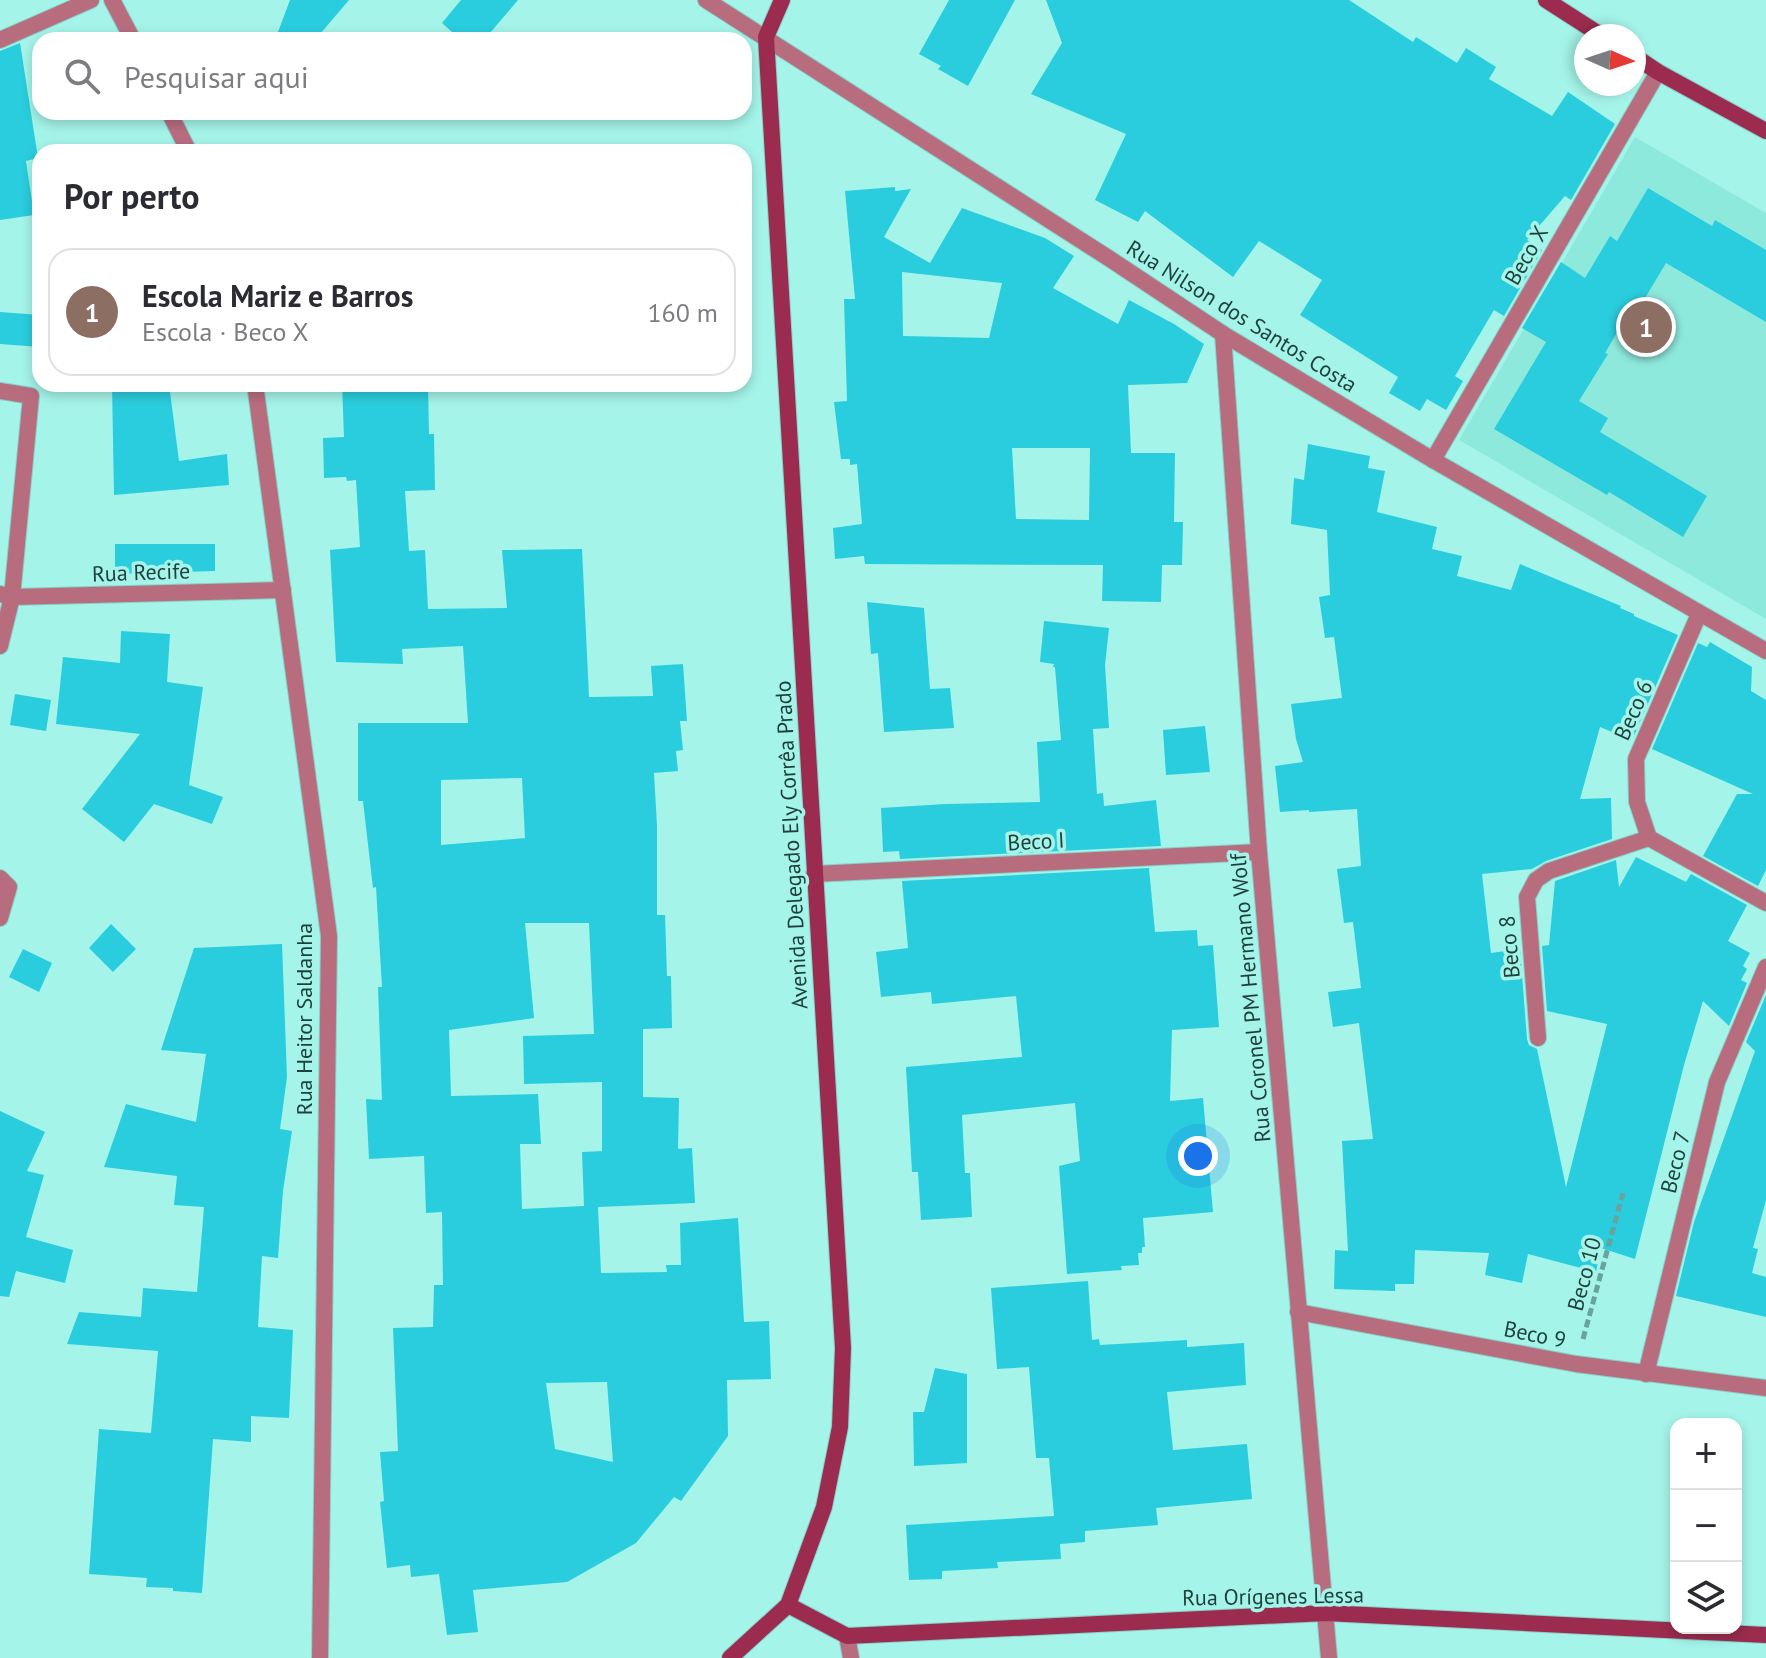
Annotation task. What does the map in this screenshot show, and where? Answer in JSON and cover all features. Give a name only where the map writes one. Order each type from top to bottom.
[{"type":"main road","name":"Avenida Delegado Ely Corrêa Prado","points":[[730,1658],[788,1605],[824,1507],[840,1427],[843,1348],[766,37],[782,0]]},
{"type":"main road","points":[[1546,0],[1583,24]]},
{"type":"main road","points":[[1646,64],[1766,131]]},
{"type":"main road","points":[[788,1605],[847,1636]]},
{"type":"main road","name":"Rua Orígenes Lessa","points":[[847,1636],[1326,1613],[1766,1635]]},
{"type":"street","points":[[0,40],[91,0]]},
{"type":"street","points":[[112,0],[129,32]]},
{"type":"street","name":"Rua Nilson dos Santos Costa","points":[[706,0],[1223,334],[1433,460],[1766,651]]},
{"type":"street","name":"Beco X","points":[[1433,460],[1658,72]]},
{"type":"street","points":[[173,120],[185,144]]},
{"type":"street","name":"Rua Coronel PM Hermano Wolf","points":[[1223,334],[1259,852],[1329,1658]]},
{"type":"street","points":[[0,391],[31,396],[0,646]]},
{"type":"street","name":"Rua Heitor Saldanha","points":[[256,392],[329,936],[320,1658]]},
{"type":"street","name":"Rua Recife","points":[[6,596],[283,590]]},
{"type":"street","name":"Beco 6","points":[[1649,838],[1637,802],[1636,759],[1699,614]]},
{"type":"street","points":[[1649,838],[1766,903]]},
{"type":"street","name":"Beco 8","points":[[1538,1038],[1527,897],[1536,880],[1549,871],[1649,838]]},
{"type":"street","name":"Beco I","points":[[814,874],[1259,852]]},
{"type":"street","points":[[0,878],[9,887],[0,918]]},
{"type":"street","name":"Beco 7","points":[[1646,1374],[1717,1082],[1766,967]]},
{"type":"street","name":"Beco 9","points":[[1298,1312],[1576,1364],[1766,1388]]},
{"type":"street","points":[[847,1636],[851,1658]]},
{"type":"path","name":"Beco 10","points":[[1576,1364],[1623,1193]]},
{"type":"shaded area","points":[[1635,137],[1766,213],[1766,619],[1459,440]]},
{"type":"building","points":[[290,0],[349,0],[322,32],[278,32]]},
{"type":"building","points":[[461,0],[518,0],[491,32],[452,32],[442,23]]},
{"type":"building","points":[[949,0],[1015,0],[968,86],[919,54]]},
{"type":"building","points":[[1046,0],[1349,0],[1413,42],[1416,37],[1457,63],[1466,48],[1496,67],[1489,79],[1552,116],[1568,92],[1615,124],[1571,200],[1565,196],[1527,240],[1542,250],[1504,316],[1494,310],[1455,376],[1463,381],[1446,410],[1427,399],[1420,411],[1389,393],[1398,377],[1300,315],[1322,280],[1259,241],[1233,277],[1145,211],[1138,222],[1095,200],[1126,134],[1031,94],[1062,43]]},
{"type":"building","points":[[20,43],[36,144],[32,144],[32,160],[26,161],[32,215],[0,220],[0,51]]},
{"type":"building","points":[[895,187],[895,191],[911,189],[884,237],[930,263],[962,208],[1045,238],[1074,256],[1053,288],[1118,324],[1129,300],[1204,344],[1187,383],[1128,385],[1131,453],[1175,453],[1174,522],[1183,522],[1182,565],[1162,565],[1161,602],[1102,601],[1103,565],[865,564],[864,556],[835,559],[833,528],[862,524],[857,464],[850,465],[850,459],[841,459],[834,402],[847,401],[844,299],[855,299],[845,191]],"holes":[[[902,272],[1002,283],[989,338],[903,336]],[[1012,448],[1090,448],[1089,520],[1016,519]]]},
{"type":"building","points":[[1648,188],[1712,226],[1715,220],[1766,250],[1766,322],[1666,263],[1639,308],[1633,305],[1579,401],[1608,418],[1600,432],[1707,496],[1683,537],[1494,429],[1546,342],[1522,328],[1561,262],[1585,278],[1610,236],[1617,241]]},
{"type":"building","points":[[0,312],[32,314],[32,346],[0,344]]},
{"type":"building","points":[[112,392],[170,392],[179,461],[227,454],[229,485],[114,495]]},
{"type":"building","points":[[342,392],[428,392],[429,434],[434,434],[435,490],[405,491],[409,551],[425,550],[428,609],[507,608],[502,550],[582,549],[589,697],[653,696],[651,666],[683,664],[687,721],[680,721],[683,750],[676,751],[678,771],[654,773],[657,915],[665,915],[672,1028],[643,1029],[643,1097],[679,1098],[678,1149],[692,1148],[695,1203],[598,1207],[601,1273],[667,1272],[666,1265],[681,1265],[680,1223],[738,1218],[744,1322],[769,1321],[771,1379],[727,1380],[728,1436],[681,1501],[674,1497],[636,1543],[567,1582],[473,1590],[478,1632],[447,1635],[439,1574],[411,1577],[410,1565],[387,1568],[380,1502],[384,1501],[380,1452],[398,1451],[393,1328],[433,1327],[434,1285],[443,1285],[442,1212],[426,1213],[424,1156],[369,1159],[366,1099],[382,1100],[378,987],[382,987],[376,887],[373,888],[363,801],[358,801],[358,723],[468,723],[463,646],[402,649],[403,664],[336,662],[330,550],[360,547],[356,480],[324,478],[323,438],[344,437]],"holes":[[[522,778],[525,838],[441,845],[441,780]],[[525,923],[589,923],[594,1034],[523,1036],[524,1084],[602,1082],[602,1151],[582,1152],[584,1206],[522,1209],[520,1144],[541,1144],[538,1094],[451,1096],[449,1030],[534,1018]],[[607,1382],[613,1462],[555,1449],[546,1383]]]},
{"type":"building","points":[[1308,444],[1370,456],[1368,468],[1385,471],[1377,512],[1437,527],[1432,549],[1462,556],[1457,576],[1511,590],[1520,564],[1621,606],[1634,616],[1678,635],[1633,738],[1600,727],[1580,799],[1611,798],[1612,839],[1546,861],[1532,869],[1482,874],[1491,953],[1520,949],[1527,1039],[1529,1045],[1537,1049],[1566,1187],[1607,1024],[1547,1011],[1542,946],[1549,945],[1555,881],[1616,860],[1619,887],[1636,857],[1686,882],[1691,874],[1747,905],[1728,941],[1750,953],[1743,966],[1747,969],[1741,980],[1747,983],[1729,1026],[1703,1001],[1635,1259],[1601,1248],[1596,1272],[1528,1254],[1522,1283],[1485,1275],[1489,1253],[1415,1250],[1414,1284],[1395,1284],[1395,1291],[1334,1289],[1335,1250],[1348,1251],[1342,1141],[1373,1139],[1359,1023],[1333,1027],[1328,992],[1361,988],[1353,922],[1344,923],[1337,869],[1361,866],[1357,809],[1280,812],[1275,766],[1303,762],[1291,704],[1342,698],[1334,637],[1325,638],[1319,597],[1330,595],[1327,530],[1291,524],[1294,478],[1304,480]]},
{"type":"building","points":[[115,544],[215,544],[215,571],[115,574]]},
{"type":"building","points":[[867,602],[924,608],[930,689],[950,688],[954,728],[884,732],[878,653],[871,654]]},
{"type":"building","points":[[1044,621],[1109,628],[1105,665],[1109,728],[1093,729],[1097,794],[1103,793],[1104,806],[1156,800],[1161,846],[900,859],[899,851],[883,852],[881,808],[1040,802],[1037,742],[1061,740],[1055,667],[1054,664],[1040,662]]},
{"type":"building","points":[[121,631],[170,634],[167,682],[203,687],[189,785],[223,797],[212,824],[154,804],[124,842],[82,809],[140,734],[56,724],[63,657],[120,663]]},
{"type":"building","points":[[1710,642],[1752,667],[1751,691],[1766,700],[1766,870],[1758,886],[1703,856],[1737,794],[1753,794],[1652,749],[1698,643],[1707,647]]},
{"type":"building","points":[[15,694],[51,700],[46,731],[10,725]]},
{"type":"building","points":[[1205,726],[1210,772],[1166,775],[1163,730]]},
{"type":"building","points":[[1149,868],[1155,932],[1197,930],[1198,946],[1213,945],[1219,1027],[1172,1030],[1170,1101],[1203,1098],[1213,1212],[1143,1218],[1145,1247],[1142,1247],[1142,1253],[1138,1253],[1139,1265],[1121,1266],[1122,1270],[1067,1274],[1059,1166],[1080,1161],[1075,1103],[962,1115],[965,1173],[970,1173],[972,1217],[921,1220],[918,1172],[912,1172],[906,1067],[1022,1057],[1016,996],[932,1004],[931,992],[881,997],[876,952],[908,948],[902,881]]},
{"type":"building","points":[[111,924],[136,949],[113,972],[89,948]]},
{"type":"building","points":[[282,944],[287,1077],[280,1129],[292,1131],[278,1258],[262,1256],[258,1327],[293,1330],[289,1418],[251,1416],[251,1442],[213,1439],[202,1593],[146,1587],[147,1578],[89,1574],[99,1429],[151,1433],[158,1351],[67,1344],[79,1312],[141,1317],[143,1288],[197,1292],[204,1207],[174,1205],[177,1176],[104,1167],[126,1104],[196,1122],[206,1054],[161,1050],[194,948]]},
{"type":"building","points":[[23,949],[52,963],[39,992],[9,977]]},
{"type":"building","points":[[1766,995],[1766,1200],[1753,1248],[1758,1249],[1752,1273],[1766,1277],[1766,1317],[1676,1296],[1694,1222],[1755,1051],[1746,1042]]},
{"type":"building","points":[[0,1111],[45,1132],[27,1171],[44,1175],[26,1237],[73,1250],[65,1283],[16,1271],[9,1297],[0,1296]]},
{"type":"building","points":[[1088,1281],[1092,1340],[1099,1339],[1100,1345],[1187,1340],[1187,1347],[1244,1343],[1246,1385],[1167,1392],[1173,1450],[1247,1444],[1252,1499],[1156,1508],[1158,1525],[1085,1531],[1085,1542],[1060,1544],[1061,1559],[997,1562],[998,1568],[942,1571],[942,1579],[909,1580],[906,1525],[1054,1516],[1049,1458],[1036,1458],[1029,1367],[997,1369],[991,1288]]},
{"type":"building","points":[[935,1368],[967,1374],[967,1463],[914,1466],[913,1412],[924,1412]]},
{"type":"place","name":"Escola Mariz e Barros","points":[[1646,327]]}]
